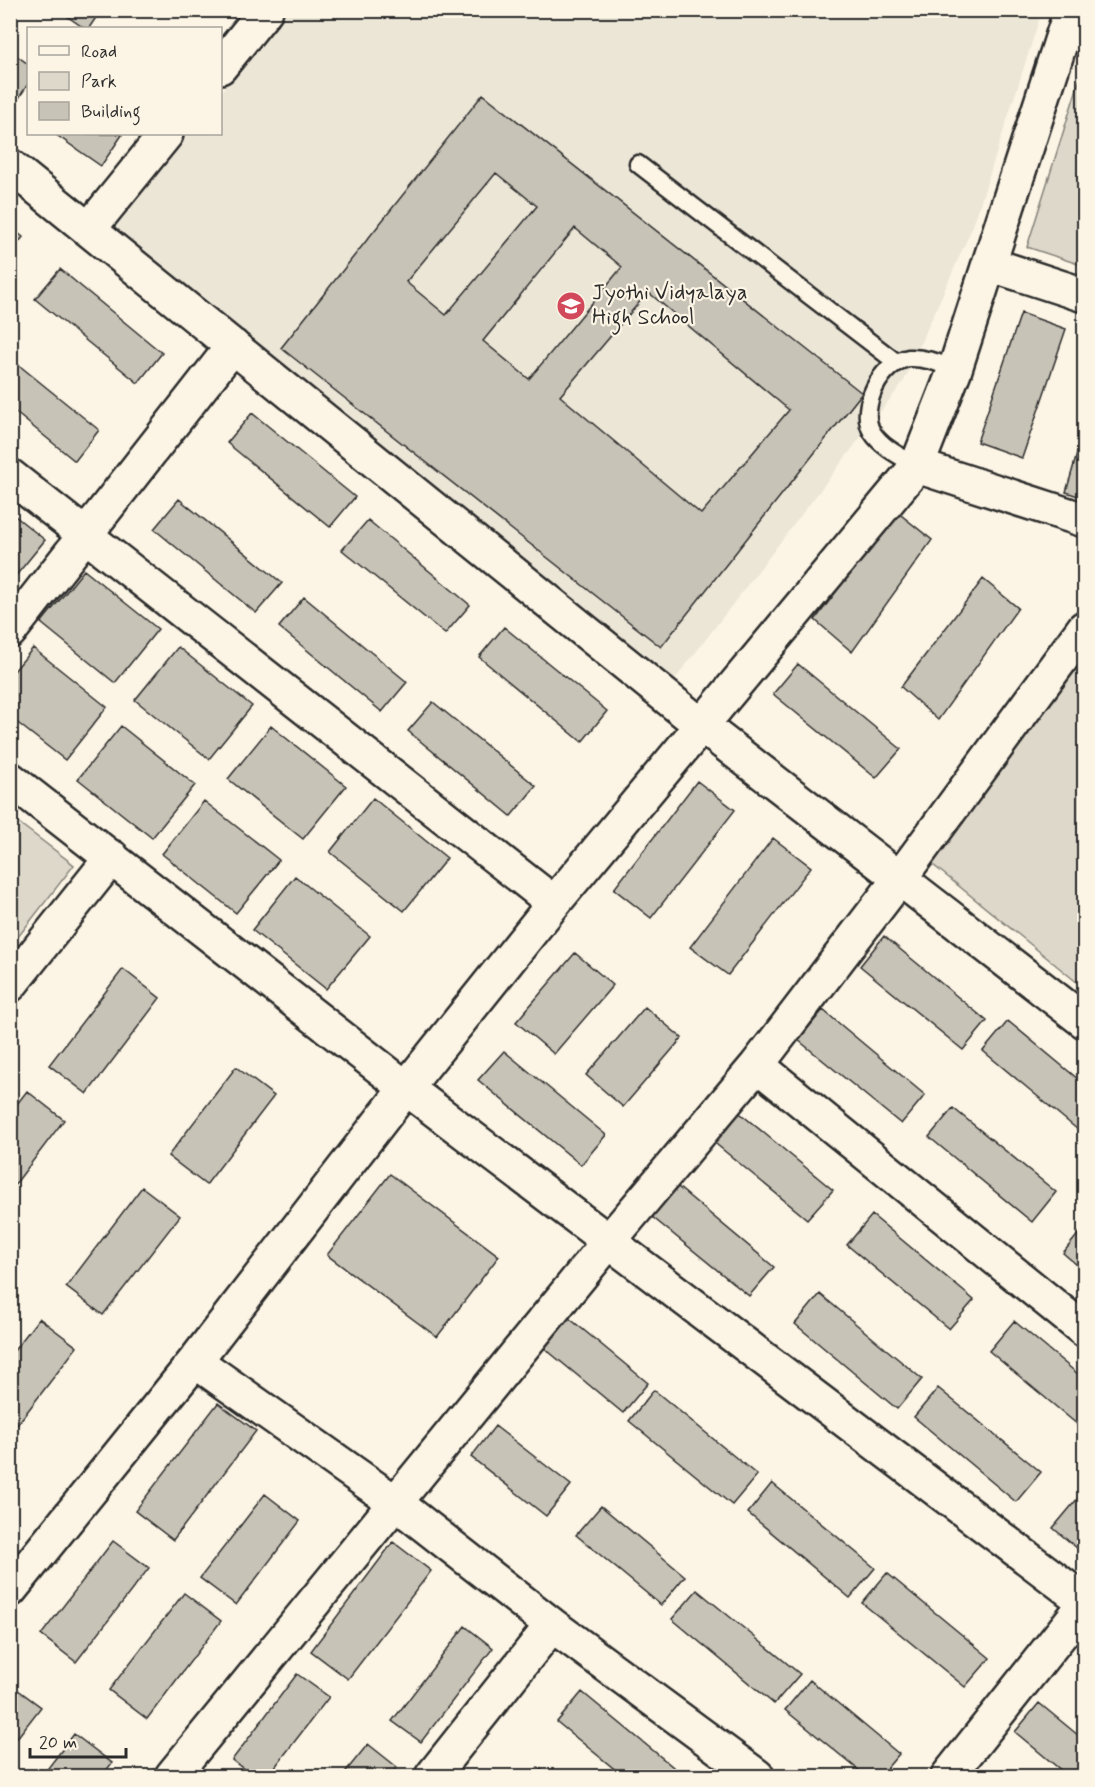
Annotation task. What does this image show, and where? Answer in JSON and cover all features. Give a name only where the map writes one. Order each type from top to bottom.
[{"type":"street","points":[[222,65],[266,10]]},
{"type":"street","points":[[10,1590],[195,1361],[406,1088],[554,903],[917,466],[955,369],[1071,10]]},
{"type":"street","points":[[89,230],[165,135]]},
{"type":"street","points":[[10,166],[701,725],[1084,1021]]},
{"type":"street","points":[[988,264],[1084,295]]},
{"type":"street","points":[[10,631],[233,346]]},
{"type":"street","points":[[917,466],[1084,520]]},
{"type":"street","points":[[10,476],[554,903]]},
{"type":"street","points":[[172,1776],[609,1242],[757,1065],[900,878],[1084,628]]},
{"type":"street","points":[[10,779],[406,1088],[1084,1603],[948,1776]]},
{"type":"street","points":[[10,985],[112,857]]},
{"type":"street","points":[[757,1065],[1084,1330]]},
{"type":"street","points":[[195,1361],[396,1503],[552,1625],[757,1776]]},
{"type":"street","points":[[433,1776],[552,1625]]},
{"type":"lane","points":[[638,164],[896,362]]},
{"type":"lane","points":[[917,466],[884,444],[871,430],[869,414],[878,380],[886,369],[896,362],[910,358],[929,360],[955,369]]},
{"type":"shaded area","name":"Jyothi Vidyalaya High School","points":[[283,11],[1042,11],[973,226],[904,381],[673,682],[111,231],[187,135],[222,135],[222,91]]},
{"type":"green space","points":[[1084,66],[1084,266],[1027,247]]},
{"type":"green space","points":[[1084,625],[1084,988],[911,847]]},
{"type":"green space","points":[[11,817],[74,865],[10,946]]},
{"type":"building","points":[[58,10],[101,10],[90,27],[83,27]]},
{"type":"building","points":[[10,51],[27,63],[27,86],[17,101],[10,97]]},
{"type":"building","points":[[483,94],[862,393],[661,647],[281,348]],"holes":[[[496,173],[537,206],[446,315],[406,282]],[[575,228],[622,267],[529,379],[483,341]],[[648,292],[789,410],[701,514],[560,396]]]},
{"type":"building","points":[[56,135],[122,135],[101,166]]},
{"type":"building","points":[[10,227],[23,237],[10,253]]},
{"type":"building","points":[[60,269],[162,353],[138,383],[35,299]]},
{"type":"building","points":[[1021,313],[1066,329],[1022,458],[977,442]]},
{"type":"building","points":[[10,358],[99,430],[75,461],[10,408]]},
{"type":"building","points":[[252,413],[355,497],[330,527],[227,443]]},
{"type":"building","points":[[1079,447],[1084,449],[1084,498],[1066,492]]},
{"type":"building","points":[[179,499],[282,583],[256,613],[154,529]]},
{"type":"building","points":[[896,511],[932,540],[852,652],[815,620]]},
{"type":"building","points":[[10,512],[45,540],[10,583]]},
{"type":"building","points":[[368,520],[470,605],[445,634],[342,550]]},
{"type":"building","points":[[84,570],[158,629],[115,683],[41,623]]},
{"type":"building","points":[[983,579],[1018,608],[938,720],[901,687]]},
{"type":"building","points":[[304,597],[407,682],[382,712],[279,627]]},
{"type":"building","points":[[504,627],[607,711],[582,742],[479,657]]},
{"type":"building","points":[[178,647],[252,706],[209,759],[135,700]]},
{"type":"building","points":[[33,648],[107,707],[65,760],[10,717],[10,676]]},
{"type":"building","points":[[798,664],[901,749],[876,778],[773,694]]},
{"type":"building","points":[[433,702],[536,786],[511,816],[408,731]]},
{"type":"building","points":[[121,726],[195,785],[152,838],[78,779]]},
{"type":"building","points":[[271,726],[346,786],[303,839],[228,779]]},
{"type":"building","points":[[697,781],[735,810],[651,918],[614,889]]},
{"type":"building","points":[[373,798],[447,858],[404,911],[330,852]]},
{"type":"building","points":[[204,801],[279,860],[236,913],[162,854]]},
{"type":"building","points":[[773,838],[811,867],[728,975],[690,947]]},
{"type":"building","points":[[295,876],[370,936],[326,989],[252,930]]},
{"type":"building","points":[[884,936],[987,1021],[963,1050],[860,966]]},
{"type":"building","points":[[575,953],[613,985],[554,1054],[516,1022]]},
{"type":"building","points":[[123,969],[160,998],[87,1094],[49,1065]]},
{"type":"building","points":[[645,1007],[682,1038],[623,1107],[586,1075]]},
{"type":"building","points":[[823,1010],[925,1095],[901,1124],[798,1040]]},
{"type":"building","points":[[1008,1021],[1084,1084],[1084,1135],[983,1051]]},
{"type":"building","points":[[504,1051],[606,1135],[581,1165],[478,1080]]},
{"type":"building","points":[[236,1067],[274,1096],[206,1185],[168,1156]]},
{"type":"building","points":[[27,1091],[64,1120],[10,1191],[10,1113]]},
{"type":"building","points":[[730,1105],[833,1190],[807,1219],[705,1135]]},
{"type":"building","points":[[953,1108],[1056,1192],[1032,1222],[929,1137]]},
{"type":"building","points":[[390,1174],[499,1256],[437,1337],[327,1255]]},
{"type":"building","points":[[672,1182],[774,1267],[749,1296],[646,1212]]},
{"type":"building","points":[[142,1187],[180,1216],[103,1315],[66,1287]]},
{"type":"building","points":[[872,1215],[974,1300],[949,1329],[847,1245]]},
{"type":"building","points":[[1084,1227],[1084,1271],[1063,1253]]},
{"type":"building","points":[[820,1294],[922,1379],[897,1409],[795,1324]]},
{"type":"building","points":[[39,1318],[77,1347],[10,1434],[10,1356]]},
{"type":"building","points":[[569,1318],[648,1383],[623,1413],[543,1347]]},
{"type":"building","points":[[1014,1321],[1084,1379],[1084,1430],[989,1351]]},
{"type":"building","points":[[938,1388],[1041,1472],[1016,1502],[914,1417]]},
{"type":"building","points":[[654,1390],[757,1475],[732,1505],[629,1421]]},
{"type":"building","points":[[218,1403],[256,1431],[173,1540],[135,1511]]},
{"type":"building","points":[[495,1426],[571,1485],[546,1516],[471,1457]]},
{"type":"building","points":[[772,1483],[875,1568],[850,1598],[748,1513]]},
{"type":"building","points":[[265,1494],[300,1521],[236,1605],[200,1578]]},
{"type":"building","points":[[1078,1498],[1084,1503],[1084,1554],[1053,1528]]},
{"type":"building","points":[[601,1506],[685,1576],[661,1605],[576,1535]]},
{"type":"building","points":[[113,1541],[149,1568],[76,1662],[41,1635]]},
{"type":"building","points":[[393,1542],[431,1571],[348,1679],[311,1651]]},
{"type":"building","points":[[887,1573],[990,1658],[965,1687],[862,1603]]},
{"type":"building","points":[[697,1590],[800,1674],[774,1704],[672,1619]]},
{"type":"building","points":[[184,1593],[221,1621],[147,1719],[109,1690]]},
{"type":"building","points":[[465,1626],[493,1648],[421,1742],[392,1721]]},
{"type":"building","points":[[297,1674],[329,1697],[268,1776],[253,1776],[232,1760]]},
{"type":"building","points":[[810,1680],[899,1754],[880,1776],[866,1776],[785,1710]]},
{"type":"building","points":[[10,1684],[41,1707],[10,1747]]},
{"type":"building","points":[[582,1692],[684,1776],[623,1776],[557,1722]]},
{"type":"building","points":[[1039,1703],[1084,1740],[1084,1776],[1068,1776],[1015,1732]]},
{"type":"building","points":[[74,1734],[112,1763],[102,1776],[42,1776]]},
{"type":"building","points":[[368,1744],[397,1767],[389,1776],[342,1776]]},
{"type":"building","points":[[538,1767],[549,1776],[530,1776]]},
{"type":"place","name":"Jyothi Vidyalaya High School","points":[[571,306]]}]
